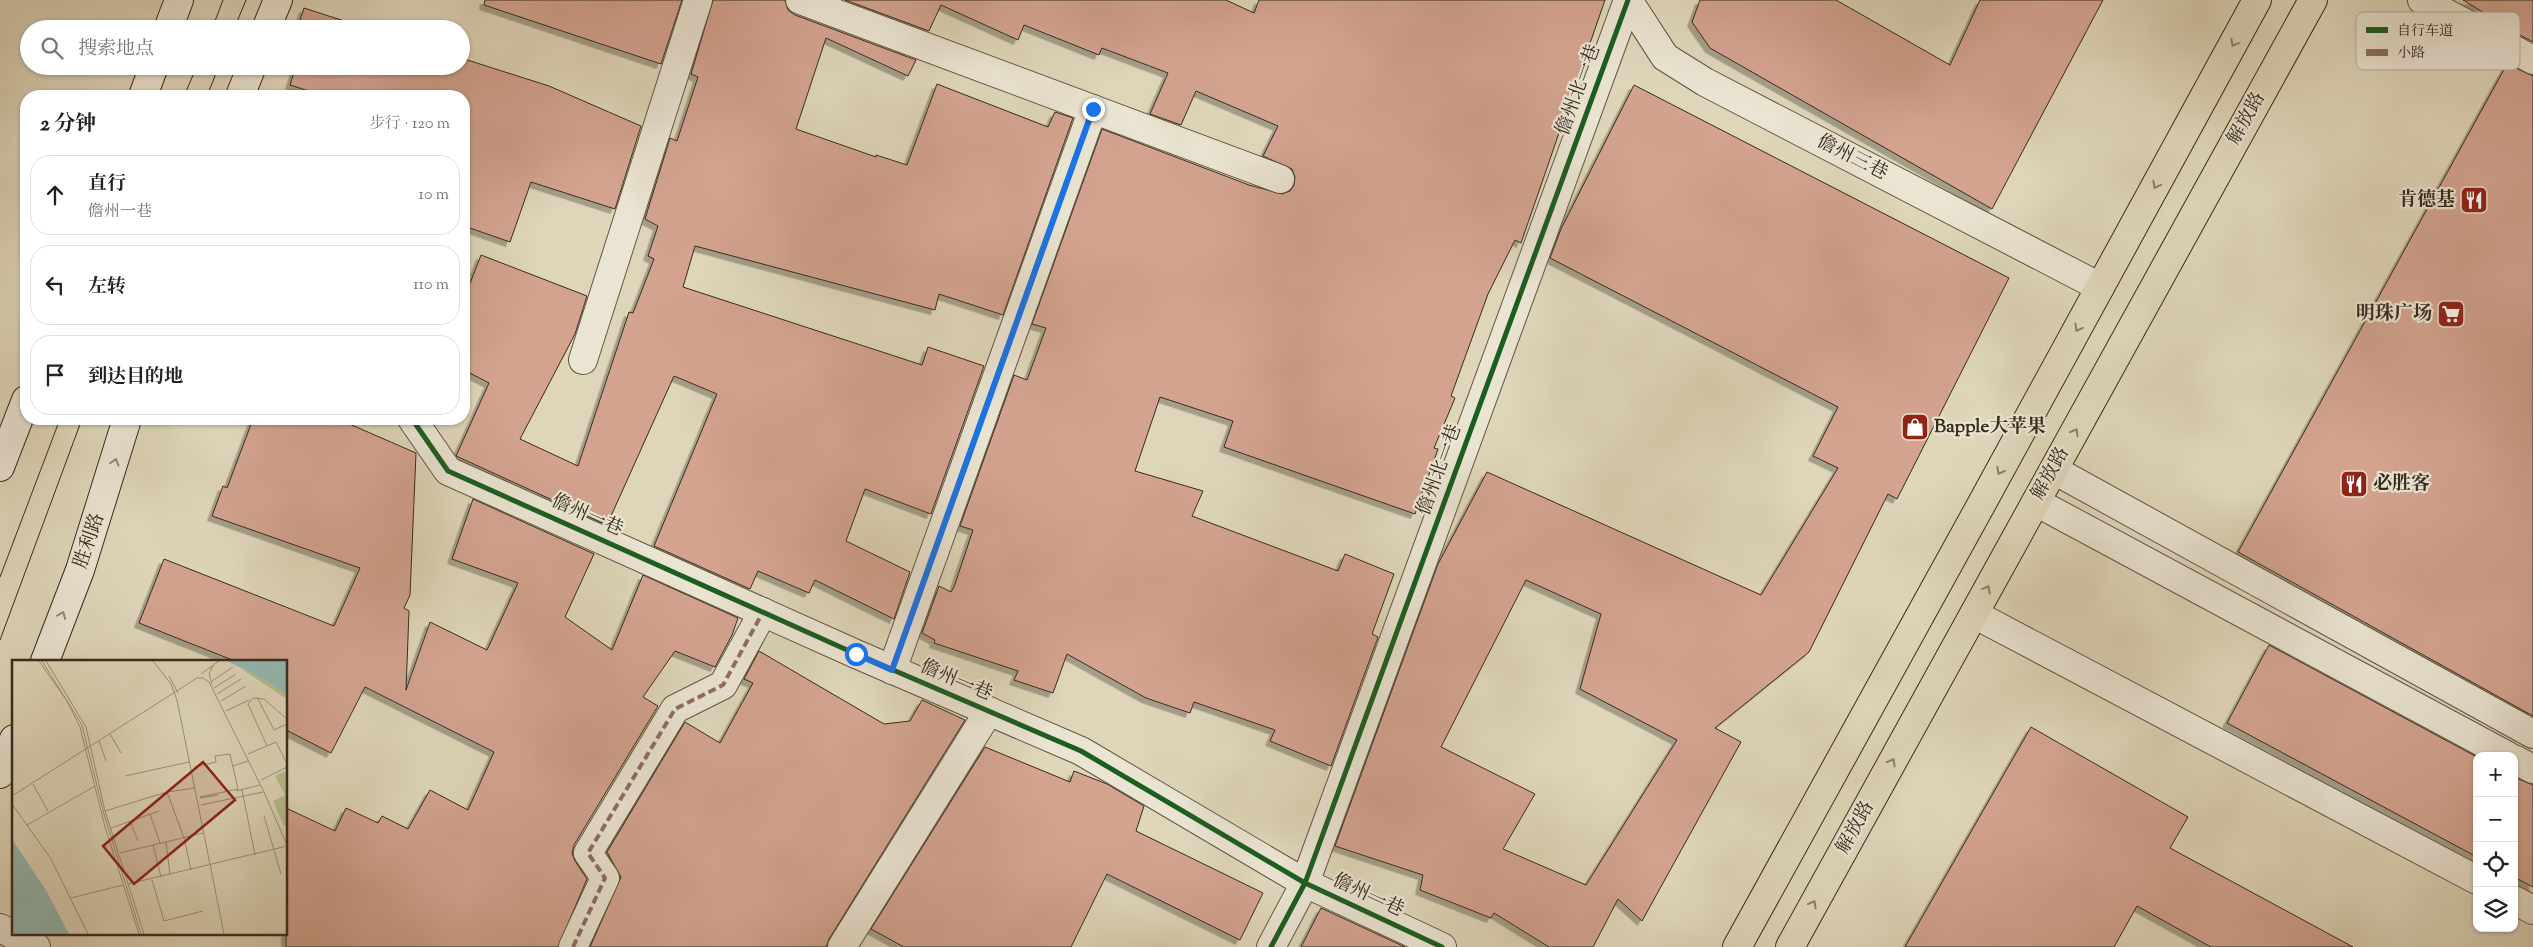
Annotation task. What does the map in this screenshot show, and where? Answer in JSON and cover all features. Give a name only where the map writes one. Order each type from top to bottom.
[{"type":"main road","points":[[1736,947],[2257,0]]},
{"type":"main road","name":"解放路","points":[[1790,947],[2313,0]]},
{"type":"street","points":[[171,20],[179,0]]},
{"type":"street","points":[[270,20],[278,0]]},
{"type":"street","points":[[583,360],[698,0]]},
{"type":"street","points":[[800,0],[1280,179]]},
{"type":"street","name":"儋州三巷","points":[[1628,0],[1665,57],[1705,82],[2100,287]]},
{"type":"street","name":"儋州北一巷","points":[[1271,947],[1305,883],[1628,0]]},
{"type":"street","points":[[2422,0],[2444,12]]},
{"type":"street","points":[[2520,53],[2533,60]]},
{"type":"street","points":[[145,90],[151,75]]},
{"type":"street","points":[[242,90],[248,75]]},
{"type":"street","points":[[892,670],[1093,109]]},
{"type":"street","points":[[0,467],[20,415]]},
{"type":"street","name":"胜利路","points":[[45,660],[80,570],[125,425]]},
{"type":"street","name":"儋州一巷","points":[[416,425],[448,471],[892,670],[1081,751],[1305,883],[1442,947]]},
{"type":"street","points":[[2054,470],[2533,734]]},
{"type":"street","points":[[2036,502],[2501,752]]},
{"type":"street","points":[[573,947],[605,878],[588,853],[676,708],[723,685],[763,612]]},
{"type":"street","points":[[1974,614],[2473,878]]},
{"type":"street","points":[[842,947],[989,712]]},
{"type":"street","points":[[0,774],[12,744]]},
{"type":"street","points":[[2518,761],[2533,769]]},
{"type":"street","points":[[2518,902],[2533,910]]},
{"type":"street","points":[[0,928],[36,947]]},
{"type":"building","points":[[485,0],[682,0],[661,64],[484,5]]},
{"type":"building","points":[[713,0],[785,0],[788,10],[795,15],[916,60],[908,76],[826,38],[796,129],[876,157],[876,155],[907,165],[937,84],[1048,127],[1055,112],[1073,118],[1003,315],[939,294],[935,310],[695,246],[683,287],[922,365],[928,347],[984,366],[931,514],[865,489],[846,541],[910,572],[894,619],[815,580],[809,593],[758,571],[750,589],[654,546],[717,394],[674,376],[607,525],[456,456],[489,383],[470,373],[470,283],[481,255],[587,296],[575,334],[520,439],[578,466],[629,312],[633,313],[654,259],[648,256],[658,226],[645,219],[670,138],[677,141],[698,77],[691,74]]},
{"type":"building","points":[[845,0],[1226,0],[1254,13],[1259,0],[1605,0],[1521,243],[1515,240],[1488,294],[1451,396],[1455,398],[1434,448],[1438,449],[1415,514],[1224,447],[1233,421],[1160,397],[1135,471],[1203,491],[1192,516],[1338,571],[1345,554],[1394,574],[1372,634],[1378,637],[1331,766],[1270,741],[1275,730],[1194,702],[1190,713],[1146,698],[1067,654],[1053,693],[1014,680],[1018,671],[934,643],[935,640],[922,633],[939,586],[951,592],[954,587],[973,530],[960,526],[1014,375],[1027,380],[1046,328],[1032,324],[1102,129],[1249,185],[1282,194],[1290,191],[1294,185],[1295,177],[1292,169],[1263,156],[1278,126],[1196,91],[1181,125],[1150,114],[1168,73],[1102,48],[1099,55],[1024,25],[1018,40],[941,5],[929,31]]},
{"type":"building","points":[[1700,0],[1836,0],[1950,65],[1980,0],[2103,0],[1992,209],[1710,48],[1692,22]]},
{"type":"building","points":[[2463,0],[2533,0],[2533,42],[2520,35],[2520,12],[2483,12]]},
{"type":"building","points":[[304,8],[341,20],[300,20]]},
{"type":"building","points":[[470,61],[549,86],[641,126],[615,209],[531,182],[510,242],[470,228],[470,90],[305,90],[290,85],[293,75],[470,75]]},
{"type":"building","name":"明珠广场","points":[[2504,70],[2520,70],[2533,76],[2533,716],[2238,552]]},
{"type":"building","points":[[1634,85],[2009,278],[1897,499],[1888,494],[1809,652],[1715,728],[1741,742],[1642,921],[1618,899],[1593,947],[1549,947],[1494,913],[1491,918],[1420,890],[1423,875],[1335,846],[1438,564],[1487,472],[1761,595],[1838,468],[1813,456],[1838,407],[1550,258],[1561,229]],"holes":[[[1526,580],[1601,614],[1580,689],[1677,740],[1586,885],[1503,849],[1535,794],[1441,747]]]},
{"type":"building","points":[[251,425],[352,425],[416,453],[410,595],[404,608],[409,611],[406,690],[430,622],[487,650],[518,583],[452,559],[473,499],[594,554],[565,617],[612,650],[643,575],[738,618],[732,635],[715,667],[675,651],[643,697],[658,706],[574,845],[572,853],[575,861],[587,879],[558,947],[286,947],[286,934],[288,934],[288,809],[335,831],[346,808],[378,823],[382,816],[408,829],[430,790],[468,810],[494,752],[365,687],[331,753],[288,731],[288,660],[232,660],[139,623],[164,559],[334,626],[360,568],[212,516],[223,486],[227,488]]},
{"type":"building","points":[[2269,645],[2473,755],[2473,855],[2227,723]]},
{"type":"building","points":[[759,651],[884,724],[910,721],[922,700],[965,720],[829,939],[826,947],[590,947],[621,877],[607,852],[685,722],[720,743],[753,683],[744,679]]},
{"type":"building","points":[[2031,727],[2188,817],[2170,848],[2353,947],[2211,947],[2137,906],[2114,947],[1905,947]]},
{"type":"building","points":[[985,747],[1070,782],[1074,771],[1107,784],[1144,806],[1136,831],[1263,893],[1240,940],[1107,874],[1071,947],[904,947],[871,929]]},
{"type":"building","points":[[2518,779],[2533,785],[2533,887],[2518,879]]},
{"type":"building","points":[[1321,908],[1405,947],[1301,947]]},
{"type":"tram line","points":[[215,20],[223,0]]},
{"type":"tram line","points":[[238,20],[246,0]]},
{"type":"tram line","points":[[187,90],[193,75]]},
{"type":"tram line","points":[[209,90],[215,75]]},
{"type":"tram line","points":[[0,577],[58,425]]},
{"type":"tram line","points":[[0,640],[80,425]]},
{"type":"marked path","points":[[573,947],[605,878],[588,853],[675,709],[723,685],[763,612]]},
{"type":"cycle path","points":[[1271,947],[1305,883],[1628,0]]},
{"type":"cycle path","points":[[892,670],[1093,109]]},
{"type":"cycle path","points":[[416,425],[448,471],[856,654],[1081,751],[1305,883],[1442,947]]},
{"type":"place","name":"肯德基","points":[[2474,200]]},
{"type":"place","name":"明珠广场","points":[[2451,314]]},
{"type":"place","name":"Bapple大苹果","points":[[1915,427]]},
{"type":"place","name":"必胜客","points":[[2354,484]]},
{"type":"route","points":[[856,654],[892,670],[1093,109]]}]
